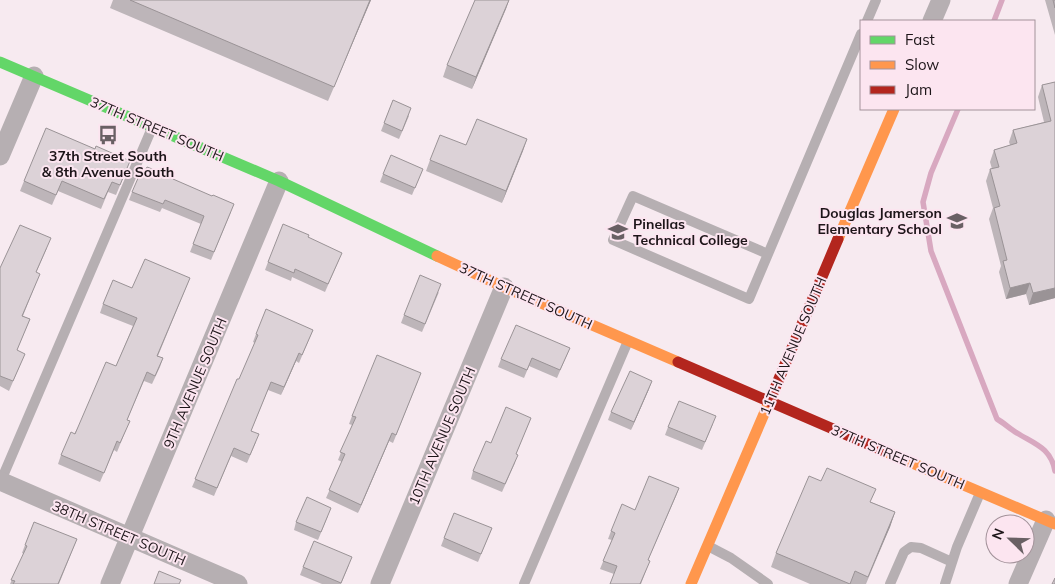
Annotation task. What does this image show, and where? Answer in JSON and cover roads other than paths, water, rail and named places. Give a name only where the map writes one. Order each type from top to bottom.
[{"type":"street","points":[[932,20],[941,0]]},
{"type":"street","name":"37TH STREET SOUTH","points":[[0,62],[279,182],[504,287],[1050,522]]},
{"type":"street","points":[[0,156],[34,76]]},
{"type":"street","name":"11TH AVENUE SOUTH","points":[[691,584],[894,110]]},
{"type":"street","name":"9TH AVENUE SOUTH","points":[[110,584],[279,182]]},
{"type":"street","name":"10TH AVENUE SOUTH","points":[[380,584],[504,287]]},
{"type":"street","name":"38TH STREET SOUTH","points":[[0,482],[238,584]]},
{"type":"street","points":[[1018,584],[1050,522]]},
{"type":"lane","points":[[867,20],[876,0]]},
{"type":"lane","points":[[768,254],[633,196],[613,240],[749,299],[860,36]]},
{"type":"lane","points":[[0,482],[153,127]]},
{"type":"lane","points":[[524,584],[628,341]]},
{"type":"lane","points":[[945,584],[957,547],[980,492]]},
{"type":"lane","points":[[708,546],[731,558],[768,584]]},
{"type":"lane","points":[[890,584],[904,552],[911,547],[921,548],[952,562]]},
{"type":"waterway","points":[[994,20],[1002,0]]},
{"type":"waterway","points":[[958,110],[931,173],[923,202],[931,251],[997,419],[1046,452],[1053,463],[1055,471]]},
{"type":"place","name":"37th Street South & 8th Avenue South","points":[[108,135]]},
{"type":"place","name":"Douglas Jamerson Elementary School","points":[[957,221]]},
{"type":"place","name":"Pinellas Technical College","points":[[618,232]]}]
